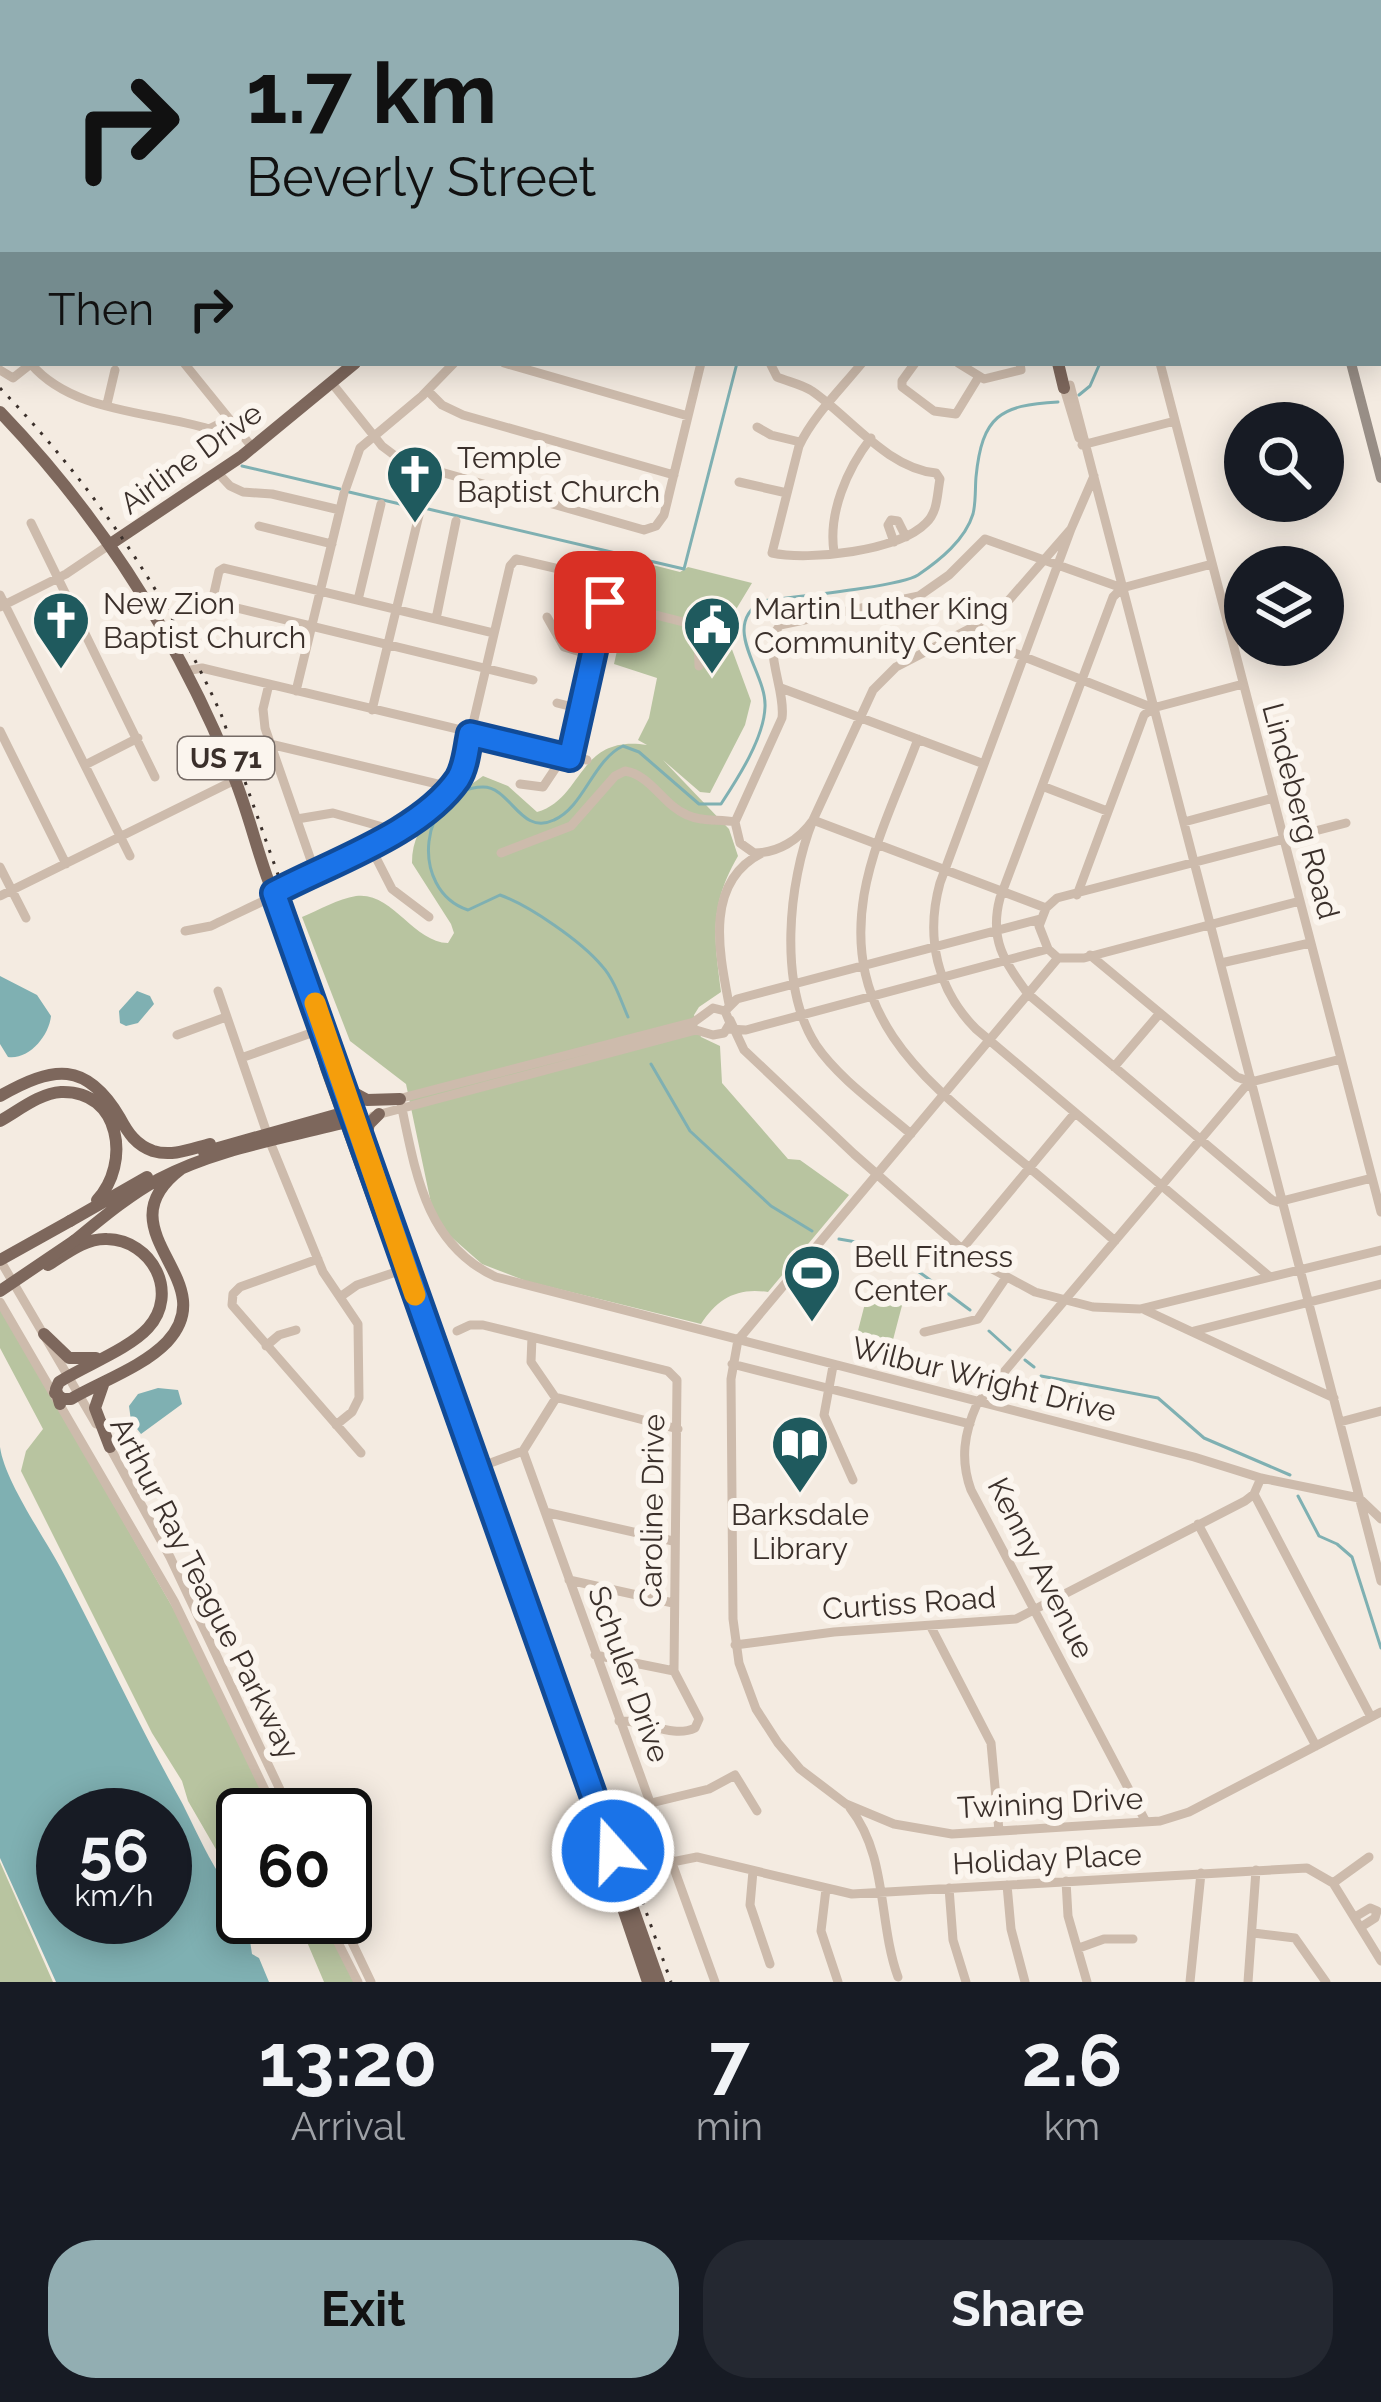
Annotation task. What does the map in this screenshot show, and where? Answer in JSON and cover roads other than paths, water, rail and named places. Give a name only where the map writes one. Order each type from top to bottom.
[{"type":"main road","name":"Airline Drive","points":[[109,545],[218,473],[351,366]]},
{"type":"main road","points":[[1059,366],[1066,385]]},
{"type":"main road","name":"US 71","points":[[1,414],[50,467],[145,598],[186,670],[236,780],[319,1031],[329,1075],[349,1116],[477,1468],[648,1982]]},
{"type":"main road","name":"US 71","points":[[319,1031],[344,1087],[349,1116]]},
{"type":"main road","points":[[0,1096],[41,1074],[65,1073],[100,1090],[128,1134],[145,1148],[173,1153],[268,1137]]},
{"type":"main road","points":[[314,1125],[328,1103],[329,1075]]},
{"type":"main road","points":[[344,1087],[367,1100],[401,1104]]},
{"type":"main road","points":[[0,1121],[57,1093],[82,1096],[104,1111],[116,1135],[116,1170],[103,1195],[72,1220]]},
{"type":"main road","points":[[314,1125],[359,1145],[379,1114]]},
{"type":"main road","points":[[0,1291],[76,1244],[139,1191],[181,1169],[268,1137],[349,1116]]},
{"type":"main road","points":[[0,1260],[163,1169],[240,1139]]},
{"type":"main road","points":[[76,1244],[103,1239],[130,1244],[149,1258],[161,1281],[161,1300],[148,1328],[57,1386],[56,1396],[69,1400],[162,1346],[180,1321],[180,1280],[158,1244],[151,1216],[159,1187],[181,1169]]},
{"type":"main road","points":[[44,1334],[73,1359],[89,1360],[108,1353]]},
{"type":"main road","points":[[107,1378],[94,1408],[110,1447]]},
{"type":"main road","name":"US 71","points":[[597,1821],[659,1982]]},
{"type":"street","points":[[0,370],[10,378],[29,366]]},
{"type":"street","points":[[34,366],[57,389],[106,404],[196,424],[226,414]]},
{"type":"street","points":[[186,366],[252,447]]},
{"type":"street","points":[[330,366],[374,436],[395,458],[640,530],[656,526],[662,518],[700,366]]},
{"type":"street","points":[[296,691],[355,455],[451,366]]},
{"type":"street","points":[[514,366],[688,416]]},
{"type":"street","points":[[772,366],[777,377],[805,387],[828,404],[910,469],[938,475],[933,515],[900,540],[801,557],[772,553],[800,442],[828,404],[859,366]]},
{"type":"street","points":[[913,366],[902,385],[938,412],[956,414],[978,378]]},
{"type":"street","points":[[962,366],[978,378],[1021,370],[1020,366]]},
{"type":"street","name":"Lindeberg Road","points":[[1161,366],[1381,1212]]},
{"type":"street","points":[[106,404],[115,370]]},
{"type":"street","points":[[1066,385],[1094,476],[1381,1580]]},
{"type":"street","points":[[428,391],[448,409],[464,415],[674,475]]},
{"type":"street","points":[[1084,445],[1175,421]]},
{"type":"street","points":[[757,427],[800,442]]},
{"type":"street","points":[[833,553],[832,530],[851,467],[871,438]]},
{"type":"street","points":[[218,473],[238,490],[340,510]]},
{"type":"street","points":[[1094,476],[944,871],[934,908],[934,947],[958,1010],[989,1041],[1270,1277]]},
{"type":"street","points":[[740,482],[787,493]]},
{"type":"street","points":[[358,600],[381,504]]},
{"type":"street","points":[[372,710],[420,511]]},
{"type":"street","points":[[436,619],[456,521]]},
{"type":"street","points":[[32,524],[155,777]]},
{"type":"street","points":[[259,526],[332,544]]},
{"type":"street","points":[[911,1133],[822,1053],[804,1014],[796,983],[791,915],[799,860],[873,690],[896,668],[964,633],[998,609],[1072,530]]},
{"type":"street","points":[[743,864],[735,822],[781,722],[781,688],[772,640],[780,625],[920,596],[950,575],[982,540],[1122,588]]},
{"type":"street","points":[[109,545],[58,578],[2,602],[130,856]]},
{"type":"street","points":[[185,931],[207,928],[397,832],[450,787],[461,773],[514,560],[608,583],[567,757],[545,786],[520,784]]},
{"type":"street","points":[[1212,564],[1122,588],[1113,597],[1002,892],[994,931],[1004,961],[1028,994],[1272,1200],[1372,1178]]},
{"type":"street","points":[[212,602],[221,568],[494,633]]},
{"type":"street","points":[[183,614],[212,602],[533,680]]},
{"type":"street","points":[[605,602],[691,624],[698,635],[700,666]]},
{"type":"street","points":[[548,617],[566,648],[594,656]]},
{"type":"street","points":[[964,633],[1153,707]]},
{"type":"street","points":[[186,670],[200,667],[587,760]]},
{"type":"street","points":[[269,684],[263,718],[315,872]]},
{"type":"street","points":[[1077,895],[1144,716],[1153,707],[1243,684]]},
{"type":"street","points":[[781,688],[984,764]]},
{"type":"street","points":[[557,703],[581,709]]},
{"type":"street","points":[[0,730],[66,864]]},
{"type":"street","points":[[85,765],[138,738]]},
{"type":"street","points":[[918,739],[878,845],[862,909],[865,965],[873,996],[904,1056],[944,1096],[1115,1241]]},
{"type":"street","points":[[270,744],[450,787]]},
{"type":"street","points":[[501,854],[571,826],[615,776],[625,771],[638,774],[683,814],[735,822]]},
{"type":"street","points":[[0,896],[236,780]]},
{"type":"street","points":[[1042,786],[1107,811]]},
{"type":"street","points":[[1184,822],[1273,798]]},
{"type":"street","points":[[297,819],[338,814],[397,832]]},
{"type":"street","points":[[813,820],[1002,892],[1042,915]]},
{"type":"street","points":[[778,848],[813,820]]},
{"type":"street","points":[[349,1116],[696,1030],[718,1036],[737,998],[994,931],[1042,915],[1057,898],[1346,824]]},
{"type":"street","points":[[740,843],[756,852]]},
{"type":"street","points":[[370,846],[392,889],[429,917]]},
{"type":"street","points":[[799,860],[792,848],[756,852],[727,885],[720,917],[730,1019],[744,1050],[877,1175],[962,1249],[1005,1279],[1065,1301],[1139,1309],[1381,1250]]},
{"type":"street","points":[[0,867],[26,918]]},
{"type":"street","points":[[1042,915],[1039,932],[1048,949],[1058,958],[1071,960],[1300,902]]},
{"type":"street","points":[[1221,963],[1310,943]]},
{"type":"street","points":[[349,1116],[379,1114],[694,1022],[713,1008],[730,1019],[804,1014],[1048,949]]},
{"type":"street","points":[[1090,955],[1241,1080],[1251,1082],[1341,1059]]},
{"type":"street","points":[[738,1340],[1058,958]]},
{"type":"street","points":[[218,992],[268,1137],[318,1259],[359,1329],[360,1392],[355,1408],[337,1425]]},
{"type":"street","points":[[706,1012],[702,1024],[709,1034]]},
{"type":"street","points":[[1114,1067],[1160,1013]]},
{"type":"street","points":[[177,1035],[226,1017]]},
{"type":"street","points":[[241,1058],[319,1031]]},
{"type":"street","name":"Kenny Avenue","points":[[1146,1822],[971,1490],[964,1461],[977,1404],[1251,1082]]},
{"type":"street","name":"Wilbur Wright Drive","points":[[401,1104],[432,1221],[476,1267],[518,1285],[1210,1461],[1261,1478],[1359,1498]]},
{"type":"street","points":[[962,1249],[1075,1114]]},
{"type":"street","points":[[318,1259],[240,1287],[232,1298],[235,1311],[361,1453]]},
{"type":"street","name":"Arthur Ray Teague Parkway","points":[[0,1260],[170,1557],[279,1788]]},
{"type":"street","points":[[340,1297],[357,1285],[406,1272]]},
{"type":"street","points":[[924,1332],[978,1319],[1005,1279]]},
{"type":"street","points":[[1194,1332],[1381,1284]]},
{"type":"street","name":"Arthur Ray Teague Parkway","points":[[0,1302],[182,1617],[264,1788]]},
{"type":"street","points":[[1139,1309],[1334,1398]]},
{"type":"street","name":"Caroline Drive","points":[[457,1331],[479,1324],[671,1372],[678,1383],[674,1671],[697,1712],[698,1724],[684,1733],[619,1721]]},
{"type":"street","points":[[266,1346],[296,1330]]},
{"type":"street","points":[[532,1337],[530,1361],[556,1398],[678,1429]]},
{"type":"street","name":"Twining Drive","points":[[738,1340],[732,1364],[735,1645],[743,1678],[769,1731],[800,1769],[846,1804],[894,1824],[952,1834],[1146,1822],[1180,1816],[1376,1715]]},
{"type":"street","points":[[732,1364],[970,1424]]},
{"type":"street","points":[[833,1366],[826,1388],[825,1422],[853,1480]]},
{"type":"street","points":[[477,1468],[524,1451],[556,1398]]},
{"type":"street","points":[[1340,1422],[1381,1411]]},
{"type":"street","name":"Schuler Drive","points":[[524,1451],[715,1982]]},
{"type":"street","points":[[1261,1478],[1254,1494],[1376,1715]]},
{"type":"street","name":"Curtiss Road","points":[[735,1645],[834,1632],[1006,1621],[1036,1611],[1254,1494]]},
{"type":"street","points":[[1359,1498],[1381,1519]]},
{"type":"street","points":[[544,1512],[673,1541]]},
{"type":"street","points":[[1198,1525],[1316,1746]]},
{"type":"street","points":[[1374,1555],[1375,1540],[1381,1534]]},
{"type":"street","points":[[569,1580],[674,1603]]},
{"type":"street","points":[[932,1627],[992,1743],[999,1831]]},
{"type":"street","points":[[595,1655],[674,1671]]},
{"type":"street","points":[[651,1803],[710,1789],[735,1775],[757,1811]]},
{"type":"street","points":[[846,1804],[867,1832],[898,1977]]},
{"type":"street","points":[[867,1832],[871,1815]]},
{"type":"street","points":[[871,1846],[877,1832],[894,1824]]},
{"type":"street","name":"Holiday Place","points":[[672,1862],[697,1857],[852,1894],[1307,1868],[1334,1883]]},
{"type":"street","points":[[1369,1857],[1334,1883],[1381,1961]]},
{"type":"street","points":[[753,1870],[750,1905],[770,1964]]},
{"type":"street","points":[[1248,1982],[1256,1870]]},
{"type":"street","points":[[1190,1982],[1201,1874]]},
{"type":"street","points":[[1066,1881],[1068,1916],[1087,1982]]},
{"type":"street","points":[[1007,1885],[1011,1929],[1025,1982]]},
{"type":"street","points":[[949,1888],[953,1940],[966,1982]]},
{"type":"street","points":[[826,1889],[821,1931],[838,1982]]},
{"type":"street","points":[[1253,1933],[1295,1938],[1326,1982]]},
{"type":"street","points":[[1079,1948],[1112,1937],[1132,1939]]},
{"type":"street","points":[[339,1944],[358,1982]]},
{"type":"street","points":[[352,1944],[370,1982]]},
{"type":"water","points":[[0,976],[37,995],[51,1016],[37,1045],[16,1057],[8,1057],[0,1044]]},
{"type":"water","points":[[137,991],[150,996],[154,1004],[138,1023],[126,1026],[120,1023],[119,1011]]},
{"type":"water","points":[[158,1388],[178,1390],[182,1404],[141,1434],[131,1421],[129,1406],[138,1394]]},
{"type":"water","points":[[0,1447],[18,1495],[174,1788],[36,1788],[36,1938],[0,1858]]},
{"type":"water","points":[[192,1824],[216,1868],[216,1944],[250,1944],[269,1982],[56,1982],[39,1944],[192,1944]]},
{"type":"waterway","points":[[424,508],[684,569],[736,366]]},
{"type":"waterway","points":[[1079,395],[1090,386],[1099,366]]},
{"type":"waterway","points":[[628,1017],[602,966],[540,916],[500,895],[468,910],[449,899],[436,882],[429,841],[445,804],[462,792],[483,787],[501,794],[532,822],[554,820],[573,805],[604,762],[623,746],[639,752],[699,804],[721,804],[749,757],[764,719],[764,693],[745,637],[750,612],[762,601],[868,587],[918,575],[951,549],[969,523],[979,456],[989,427],[1008,411],[1058,402]]},
{"type":"waterway","points":[[242,466],[340,489]]},
{"type":"waterway","points":[[349,492],[400,504]]},
{"type":"waterway","points":[[651,1064],[690,1131],[771,1206],[812,1231]]},
{"type":"waterway","points":[[839,1239],[893,1256],[970,1310]]},
{"type":"waterway","points":[[989,1331],[1010,1350]]},
{"type":"waterway","points":[[1025,1360],[1034,1367]]},
{"type":"waterway","points":[[1041,1376],[1158,1398],[1204,1438],[1290,1475]]},
{"type":"waterway","points":[[1298,1496],[1319,1536],[1352,1557],[1381,1648]]},
{"type":"railway","points":[[0,388],[66,463],[125,542],[221,714],[671,1982]]},
{"type":"place","name":"Temple Baptist Church","points":[[415,525]]},
{"type":"place","name":"New Zion Baptist Church","points":[[61,671]]},
{"type":"place","name":"Martin Luther King Community Center","points":[[712,676]]},
{"type":"place","name":"Bell Fitness Center","points":[[812,1324]]},
{"type":"place","name":"Barksdale Library","points":[[800,1495]]}]
